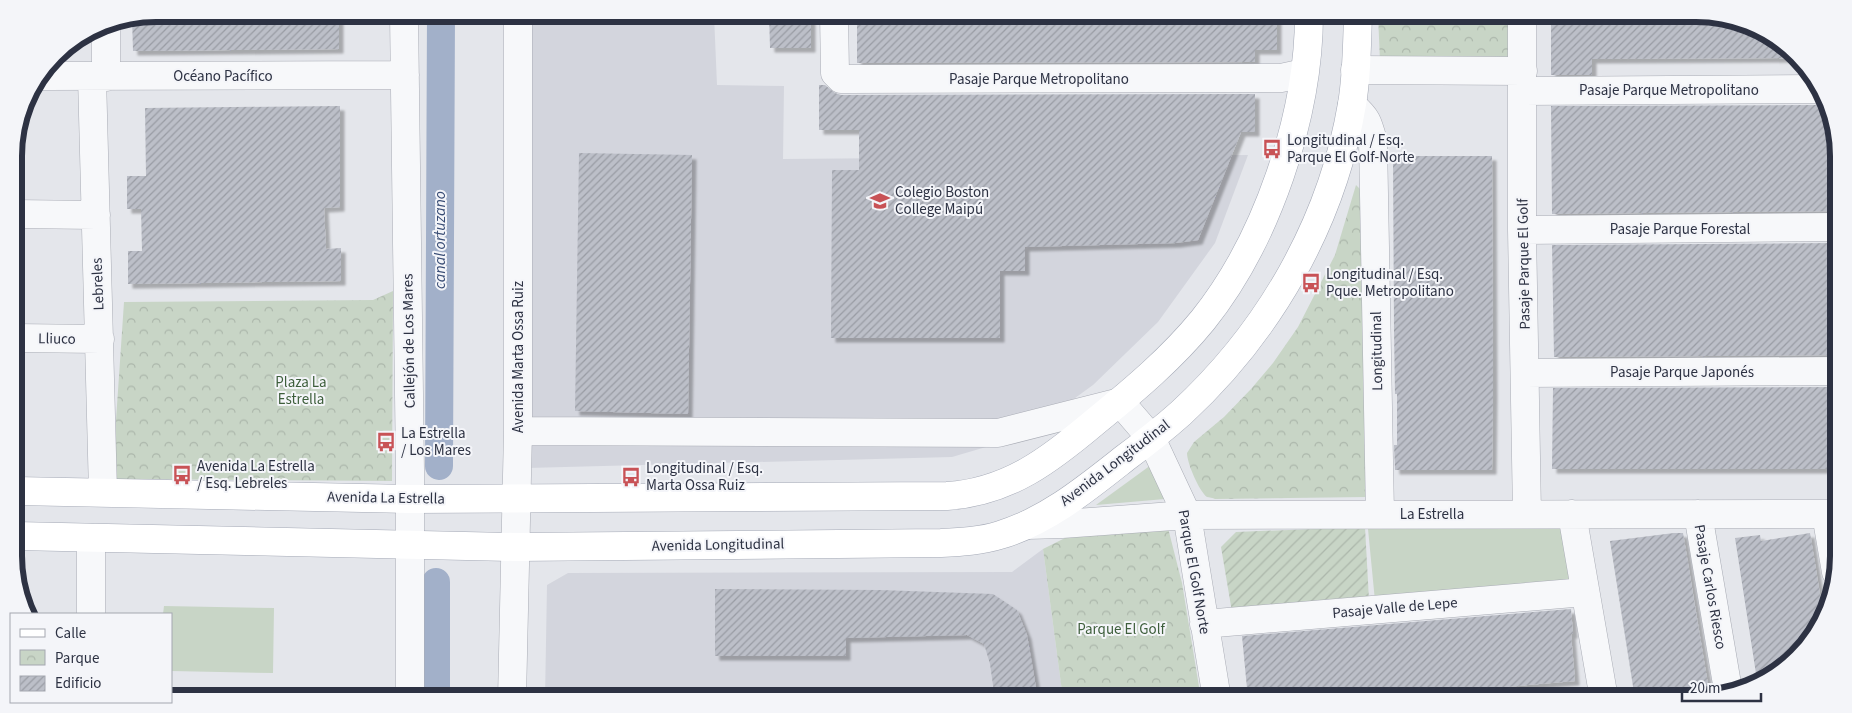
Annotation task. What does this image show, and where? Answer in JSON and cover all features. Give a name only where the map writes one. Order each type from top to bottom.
[{"type":"main road","points":[[516,499],[962,495],[994,487],[1038,466],[1061,451],[1120,402],[1169,356],[1203,320],[1228,284],[1250,247],[1266,211],[1283,164],[1298,107],[1304,73],[1308,22]]},
{"type":"main road","name":"Avenida Longitudinal","points":[[515,547],[941,543],[983,539],[1013,531],[1027,525],[1076,496],[1151,438],[1181,412],[1241,348],[1269,310],[1292,273],[1312,235],[1342,150],[1352,105],[1358,22]]},
{"type":"main road","name":"Avenida La Estrella","points":[[22,490],[410,499],[516,499]]},
{"type":"main road","points":[[22,536],[515,547]]},
{"type":"street","name":"Pasaje Parque El Golf","points":[[1522,22],[1522,230],[1527,514]]},
{"type":"street","name":"Callejón de Los Mares","points":[[404,23],[410,499],[410,690]]},
{"type":"street","name":"Avenida Marta Ossa Ruiz","points":[[512,690],[518,431],[518,23]]},
{"type":"street","name":"Pasaje Parque Metropolitano","points":[[834,23],[835,73],[845,80],[1280,78],[1304,73]]},
{"type":"street","name":"Lebreles","points":[[102,492],[96,215],[99,77],[105,33]]},
{"type":"street","name":"Pasaje Parque Metropolitano","points":[[1355,70],[1523,81],[1811,89]]},
{"type":"street","name":"Océano Pacífico","points":[[49,76],[405,75]]},
{"type":"street","name":"Longitudinal","points":[[1352,105],[1365,116],[1373,141],[1380,514]]},
{"type":"street","points":[[23,214],[96,215]]},
{"type":"street","name":"Pasaje Parque Forestal","points":[[1522,230],[1830,227]]},
{"type":"street","name":"Lliuco","points":[[23,338],[100,339]]},
{"type":"street","name":"Pasaje Parque Japonés","points":[[1525,373],[1830,371]]},
{"type":"street","points":[[518,431],[998,433],[1120,402]]},
{"type":"street","name":"Parque El Golf Norte","points":[[1120,402],[1151,438],[1187,515],[1215,690]]},
{"type":"street","points":[[1572,514],[1602,690]]},
{"type":"street","name":"Pasaje Carlos Riesco","points":[[1698,514],[1727,686]]},
{"type":"street","name":"La Estrella","points":[[1027,525],[1187,515],[1830,514]]},
{"type":"street","points":[[91,538],[91,613]]},
{"type":"street","name":"Pasaje Valle de Lepe","points":[[1204,624],[1585,592]]},
{"type":"shaded area","name":"Colegio Boston College Maipú","points":[[531,23],[714,23],[717,85],[784,86],[783,159],[1248,155],[1215,243],[1158,322],[1093,385],[1042,422],[986,447],[952,457],[527,468]]},
{"type":"shaded area","points":[[1043,549],[1062,690],[545,690],[547,585],[568,573],[1012,572]]},
{"type":"green space","points":[[1378,22],[1509,22],[1511,61],[1380,62]]},
{"type":"green space","points":[[1356,185],[1361,190],[1367,497],[1215,499],[1207,497],[1200,489],[1194,476],[1187,453],[1194,442],[1224,417],[1251,389],[1273,363],[1298,327],[1335,255]]},
{"type":"green space","name":"Plaza La Estrella","points":[[393,291],[392,481],[112,479],[124,302],[373,300]]},
{"type":"green space","points":[[1151,465],[1165,499],[1096,505]]},
{"type":"green space","points":[[1564,522],[1575,585],[1375,601],[1368,529]]},
{"type":"green space","points":[[1365,527],[1369,600],[1232,612],[1221,547],[1236,532]]},
{"type":"green space","name":"Parque El Golf","points":[[1168,528],[1182,583],[1200,690],[1062,690],[1043,549],[1071,535]]},
{"type":"green space","points":[[164,606],[274,608],[273,673],[172,671],[172,613],[163,613]]},
{"type":"building","points":[[1277,22],[1277,50],[1255,50],[1255,62],[857,63],[857,23]]},
{"type":"building","points":[[1551,22],[1696,22],[1722,25],[1755,36],[1786,58],[1592,59],[1592,75],[1551,75]]},
{"type":"building","points":[[147,23],[339,23],[339,49],[133,51],[132,25]]},
{"type":"building","points":[[769,23],[811,23],[811,48],[770,48]]},
{"type":"building","points":[[819,85],[825,85],[841,95],[1255,94],[1255,132],[1241,132],[1198,240],[1176,243],[1025,247],[1025,271],[1000,271],[1000,338],[831,338],[832,170],[859,170],[859,130],[819,130]]},
{"type":"building","points":[[1819,104],[1825,122],[1828,139],[1830,156],[1830,211],[1552,214],[1551,106]]},
{"type":"building","points":[[340,106],[340,207],[324,208],[326,249],[341,248],[341,281],[128,284],[128,251],[142,251],[141,209],[127,209],[127,176],[146,176],[145,108]]},
{"type":"building","points":[[579,153],[692,155],[688,414],[575,411]]},
{"type":"building","points":[[1393,156],[1492,156],[1492,470],[1395,470],[1394,445],[1397,445],[1397,394],[1395,394]]},
{"type":"building","points":[[1830,243],[1830,355],[1554,357],[1552,245]]},
{"type":"building","points":[[1830,387],[1830,469],[1552,469],[1553,388]]},
{"type":"building","points":[[1683,533],[1709,690],[1634,690],[1610,541]]},
{"type":"building","points":[[1810,533],[1821,602],[1816,616],[1796,645],[1777,663],[1756,676],[1735,538],[1760,535],[1761,541]]},
{"type":"building","points":[[715,589],[880,590],[993,594],[1017,610],[1027,635],[1036,690],[994,690],[990,664],[984,644],[967,635],[846,638],[846,656],[715,656]]},
{"type":"building","points":[[1571,609],[1575,681],[1468,690],[1247,690],[1242,636]]},
{"type":"waterway","name":"canal ortuzano","points":[[439,466],[441,23]]},
{"type":"waterway","name":"canal ortuzano","points":[[436,582],[436,690]]},
{"type":"place","name":"Longitudinal / Esq. Parque El Golf-Norte","points":[[1272,149]]},
{"type":"place","name":"Colegio Boston College Maipú","points":[[880,201]]},
{"type":"place","name":"Longitudinal / Esq. Pque. Metropolitano","points":[[1311,283]]},
{"type":"place","name":"La Estrella / Los Mares","points":[[386,442]]},
{"type":"place","name":"Avenida La Estrella / Esq. Lebreles","points":[[182,475]]},
{"type":"place","name":"Longitudinal / Esq. Marta Ossa Ruiz","points":[[631,477]]}]
